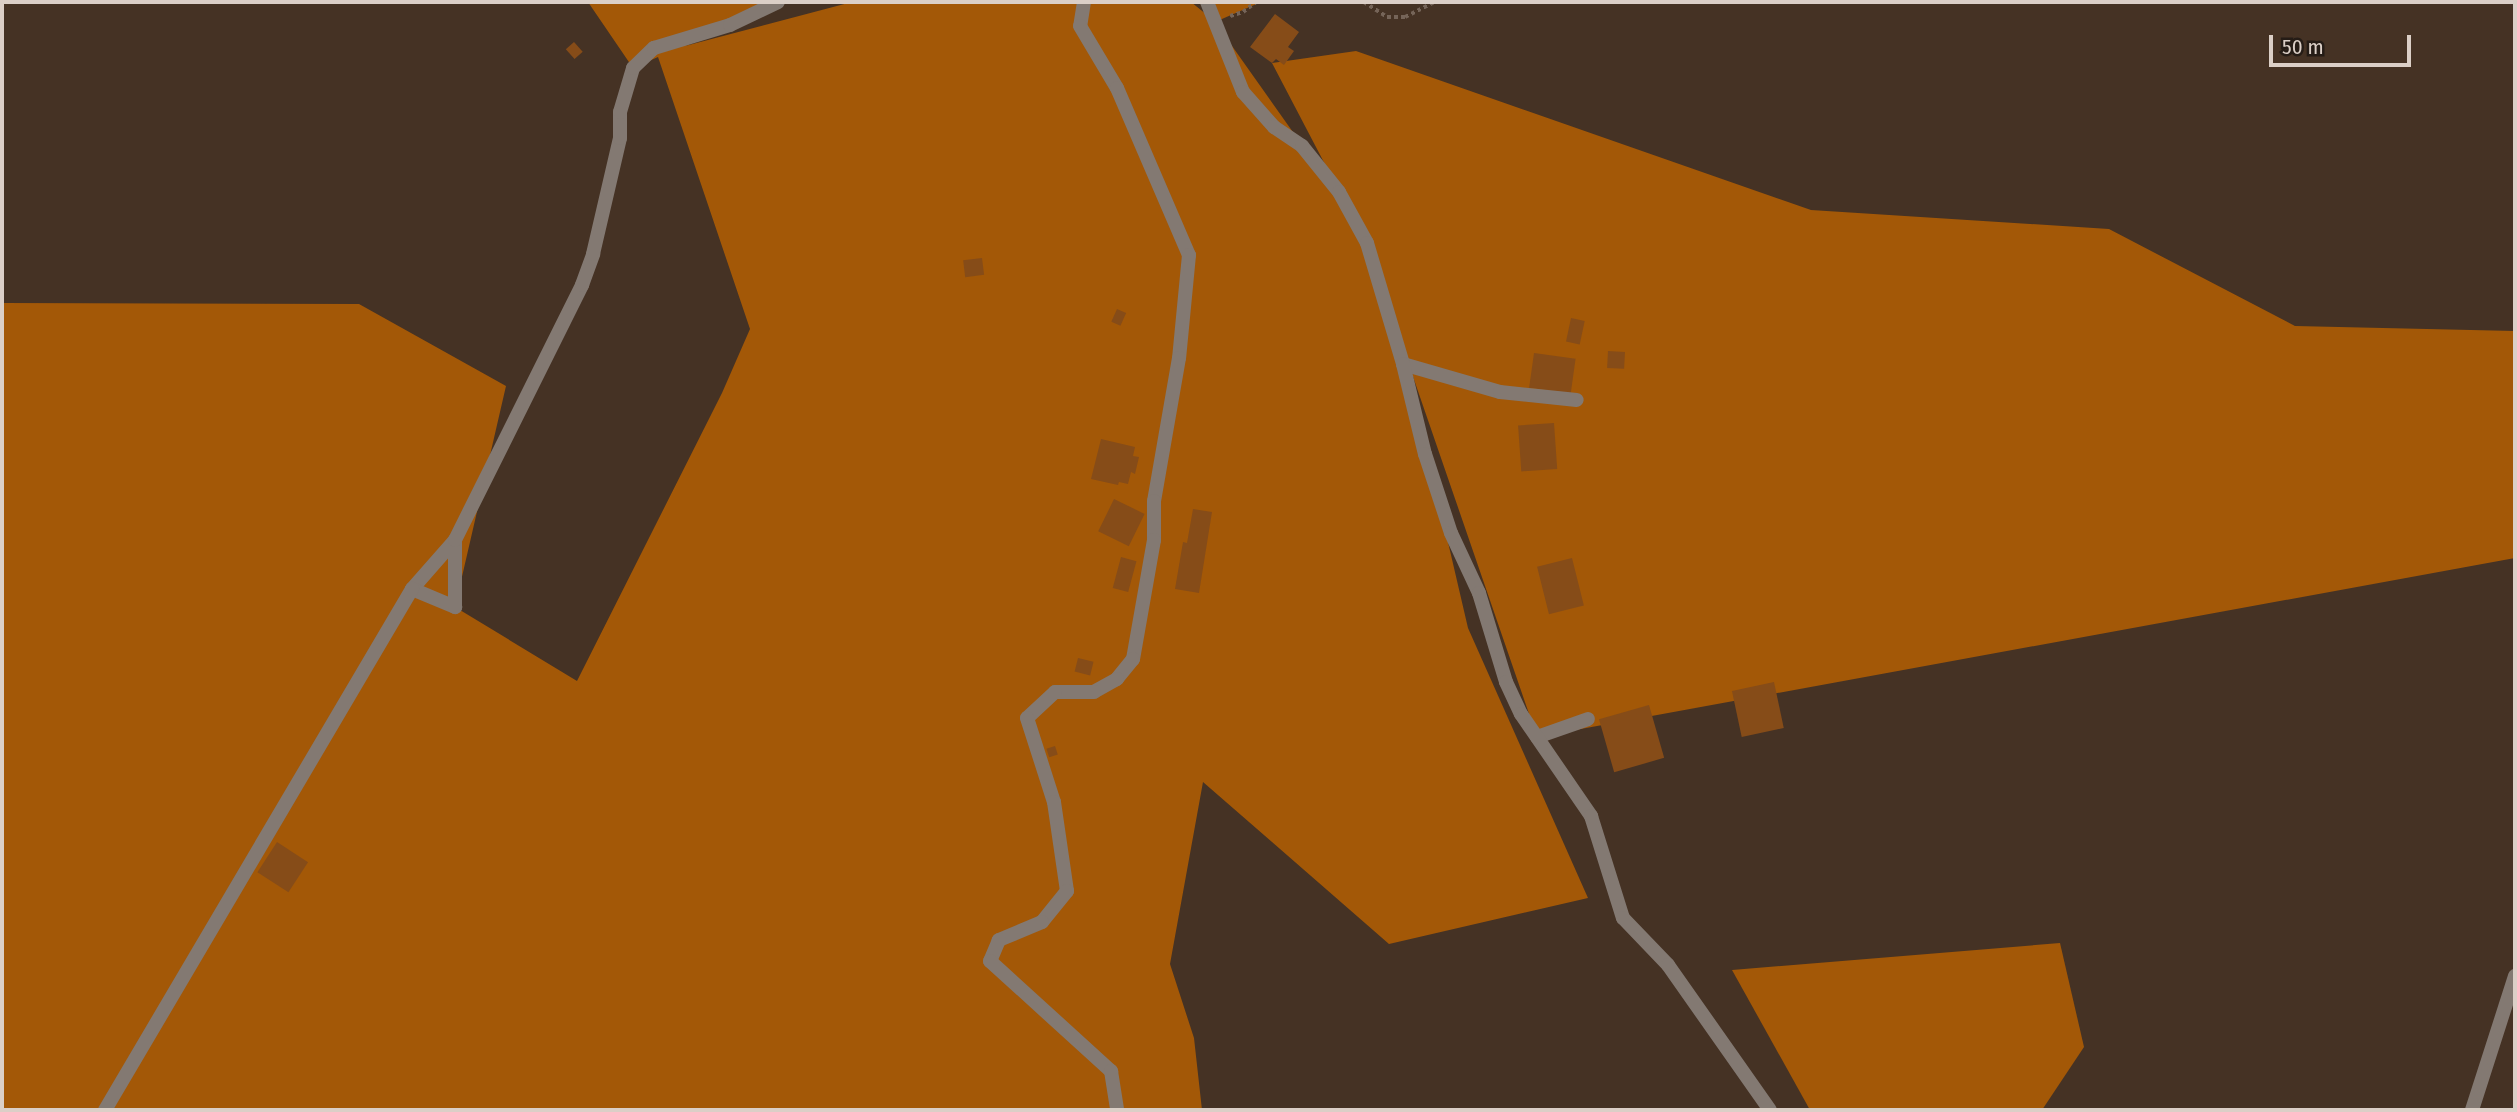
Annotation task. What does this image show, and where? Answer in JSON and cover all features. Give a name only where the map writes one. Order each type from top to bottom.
[{"type":"street","points":[[105,1110],[412,589],[455,540],[582,285],[593,254],[620,138],[620,112],[633,68],[654,48],[730,25],[778,2]]},
{"type":"street","points":[[1084,2],[1080,26],[1117,88],[1189,255],[1188,268],[1179,358],[1154,501],[1154,540],[1133,659],[1117,679],[1094,692],[1055,692],[1027,718],[1054,802],[1067,891],[1042,922],[999,940],[990,961],[1111,1072],[1118,1110]]},
{"type":"street","points":[[1207,2],[1244,92],[1274,127],[1302,146],[1339,192],[1367,243],[1403,364],[1425,454],[1451,533],[1479,593],[1506,682],[1521,714],[1591,816],[1622,918],[1668,965],[1770,1110]]},
{"type":"street","points":[[1403,364],[1500,392],[1577,400]]},
{"type":"street","points":[[412,589],[455,607],[455,540]]},
{"type":"street","points":[[1538,737],[1588,719]]},
{"type":"street","points":[[2472,1110],[2515,976]]},
{"type":"path","points":[[1215,21],[1243,12],[1256,2]]},
{"type":"path","points":[[1364,2],[1387,17],[1405,17],[1435,2]]},
{"type":"shaded area","points":[[588,2],[783,2],[685,46],[852,2],[1191,2],[1212,19],[1201,2],[1261,2],[1215,22],[1351,214],[1272,63],[1356,51],[1811,210],[2109,229],[2295,326],[2515,331],[2515,558],[1537,737],[1367,243],[1424,439],[1468,628],[1588,898],[1389,944],[1203,782],[1170,964],[1194,1038],[1202,1110],[2,1110],[2,303],[359,304],[506,386],[455,607],[577,681],[722,393],[750,329],[658,57],[633,68]]},
{"type":"shaded area","points":[[2060,943],[2084,1047],[2042,1110],[1810,1110],[1732,970]]},
{"type":"building","points":[[1275,14],[1299,32],[1288,47],[1294,51],[1284,65],[1276,59],[1272,63],[1250,47]]},
{"type":"building","points":[[574,42],[583,52],[575,59],[566,49]]},
{"type":"building","points":[[982,258],[984,275],[965,277],[963,260]]},
{"type":"building","points":[[1117,309],[1126,313],[1120,326],[1111,322]]},
{"type":"building","points":[[1571,318],[1585,321],[1580,344],[1566,341]]},
{"type":"building","points":[[1608,351],[1625,352],[1624,369],[1607,368]]},
{"type":"building","points":[[1534,353],[1576,359],[1571,394],[1529,388]]},
{"type":"building","points":[[1554,423],[1557,469],[1521,471],[1518,426]]},
{"type":"building","points":[[1101,439],[1135,447],[1133,456],[1139,457],[1135,474],[1131,472],[1128,484],[1119,482],[1118,485],[1091,479]]},
{"type":"building","points":[[1114,499],[1145,514],[1129,546],[1098,531]]},
{"type":"building","points":[[1193,509],[1212,512],[1199,593],[1175,589],[1183,542],[1187,543]]},
{"type":"building","points":[[1121,557],[1136,561],[1128,592],[1113,588]]},
{"type":"building","points":[[1572,558],[1584,606],[1549,614],[1537,567]]},
{"type":"building","points":[[1078,658],[1094,662],[1090,675],[1075,672]]},
{"type":"building","points":[[1774,682],[1784,728],[1742,737],[1732,691]]},
{"type":"building","points":[[1649,705],[1664,758],[1614,772],[1599,719]]},
{"type":"building","points":[[1055,746],[1058,755],[1049,757],[1046,749]]},
{"type":"building","points":[[277,842],[308,862],[288,892],[257,872]]}]
